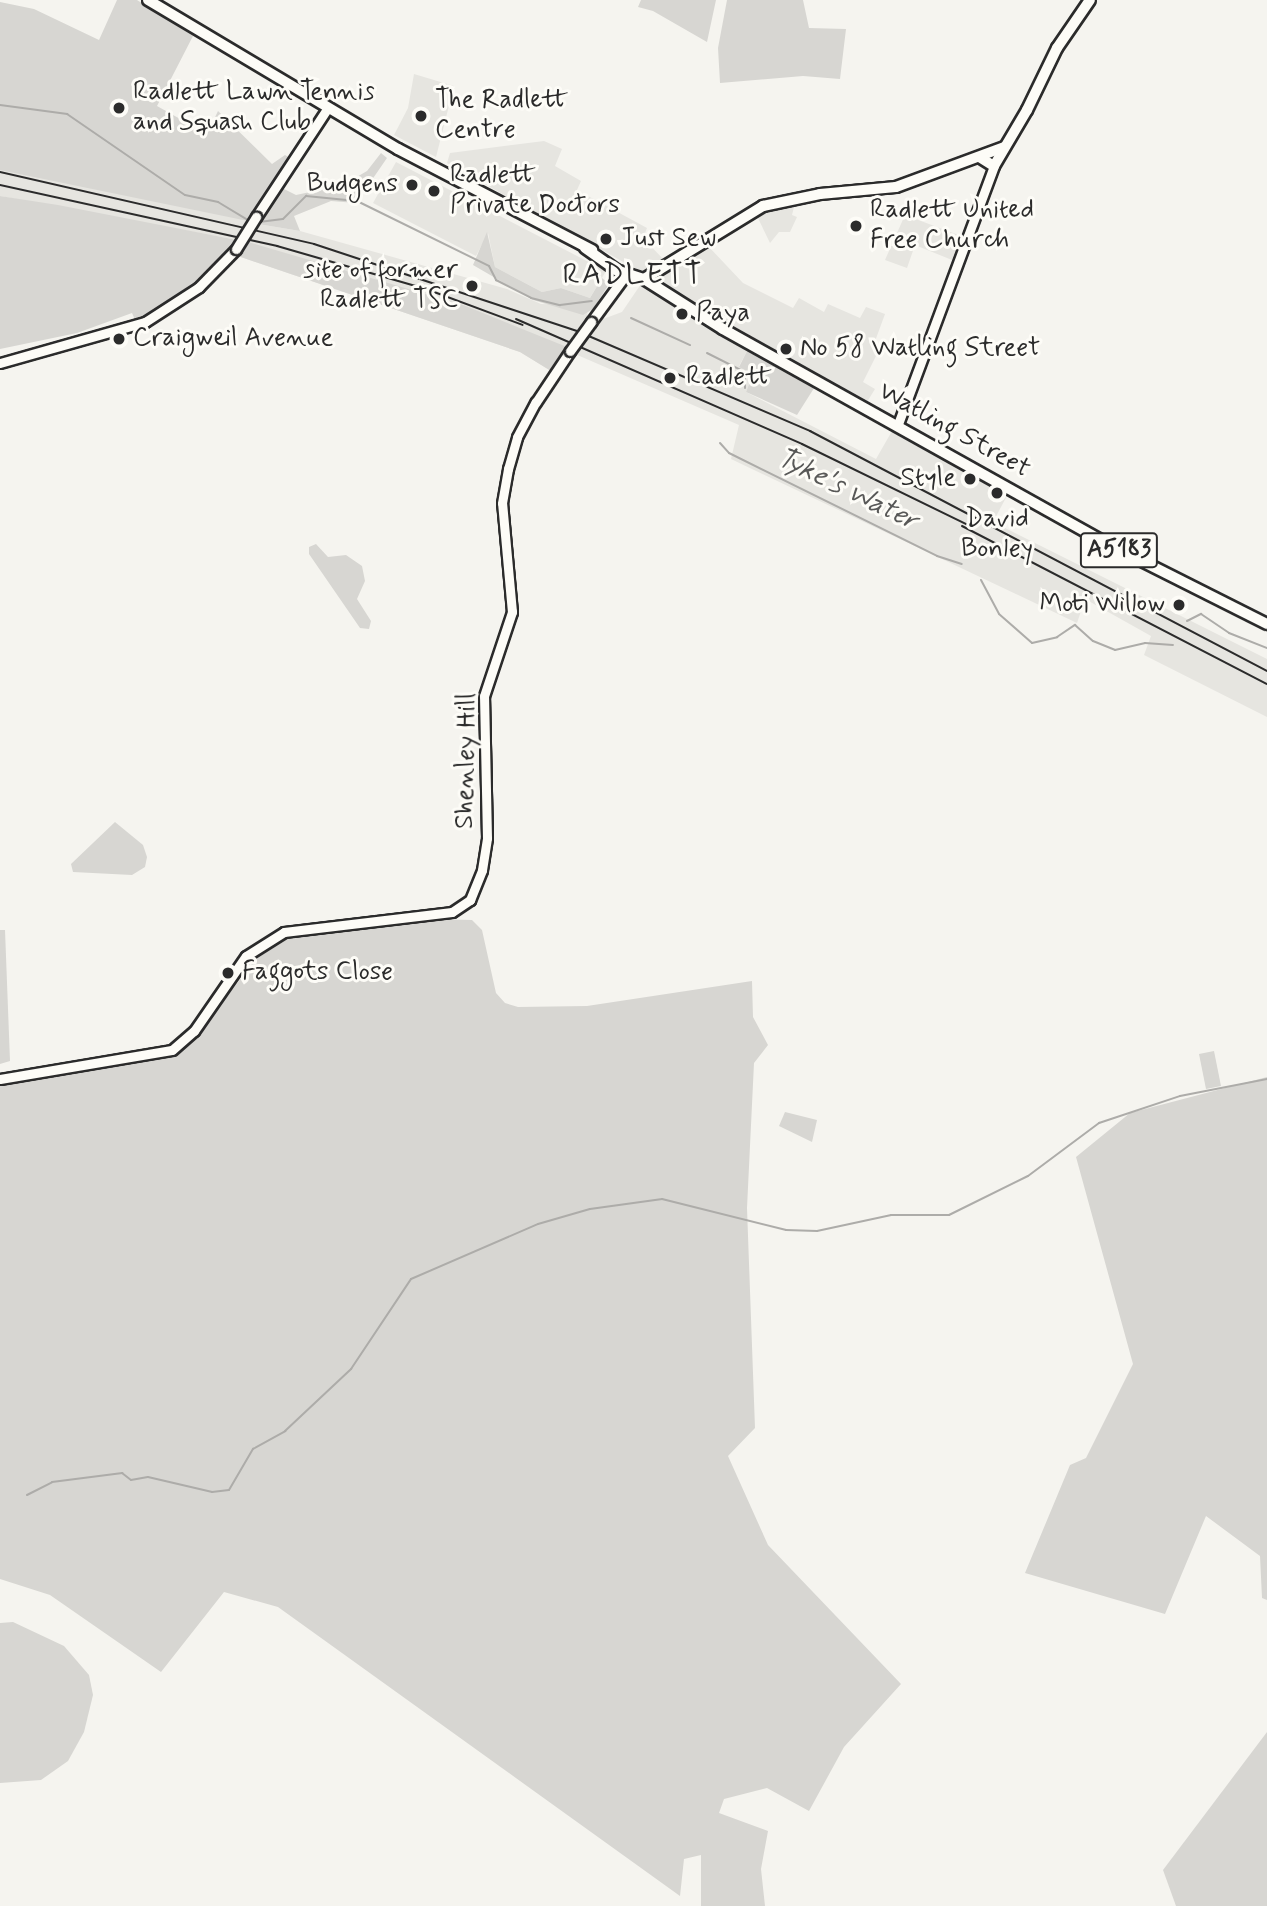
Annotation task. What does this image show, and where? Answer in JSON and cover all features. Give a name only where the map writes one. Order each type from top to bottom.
[{"type":"main road","name":"Watling Street","points":[[148,0],[327,109],[625,272],[644,279],[723,329],[1114,548],[1267,624]]},
{"type":"main road","points":[[981,158],[994,166],[1031,104],[1057,48],[1090,0]]},
{"type":"main road","points":[[644,279],[763,206],[844,191],[896,187],[981,158],[1004,147]]},
{"type":"street","points":[[0,363],[145,323],[199,287],[236,249],[327,109]]},
{"type":"street","points":[[898,425],[994,166]]},
{"type":"street","name":"Shenley Hill","points":[[0,1079],[165,1053],[182,1043],[246,956],[271,938],[298,929],[452,912],[470,900],[482,870],[487,838],[484,696],[512,612],[504,491],[517,437],[570,351],[625,272]]},
{"type":"shaded area","points":[[117,0],[137,0],[193,36],[157,106],[207,134],[218,111],[272,164],[285,155],[290,158],[248,221],[0,170],[0,2],[34,9],[99,40]]},
{"type":"shaded area","points":[[641,0],[716,0],[707,42],[653,11],[638,7]]},
{"type":"shaded area","points":[[727,0],[803,0],[809,28],[846,29],[840,79],[803,76],[720,83],[718,48]]},
{"type":"shaded area","points":[[414,74],[454,86],[436,157],[394,135],[408,108]]},
{"type":"shaded area","points":[[544,141],[562,149],[555,166],[581,181],[577,190],[647,228],[643,238],[666,262],[643,273],[447,163],[450,153]]},
{"type":"shaded area","points":[[381,153],[387,158],[356,203],[331,201],[294,216],[300,231],[258,224],[280,187],[296,195],[343,185],[367,171]]},
{"type":"shaded area","points":[[0,156],[251,217],[237,240],[0,196]]},
{"type":"shaded area","points":[[396,162],[606,271],[590,298],[561,288],[542,292],[495,267],[488,233],[476,256],[373,203]]},
{"type":"shaded area","points":[[0,196],[237,240],[212,270],[136,322],[132,313],[77,333],[0,349]]},
{"type":"shaded area","points":[[795,203],[792,215],[797,217],[790,232],[779,232],[770,243],[756,214]]},
{"type":"shaded area","points":[[905,215],[961,236],[952,260],[915,245],[907,268],[885,260]]},
{"type":"shaded area","points":[[258,224],[300,231],[507,289],[541,304],[588,305],[587,320],[551,371],[520,352],[238,256]]},
{"type":"shaded area","points":[[487,232],[495,267],[542,292],[561,288],[590,298],[602,278],[609,284],[593,309],[583,315],[533,300],[473,265]]},
{"type":"shaded area","points":[[248,242],[463,305],[567,347],[551,371],[520,352],[238,256]]},
{"type":"shaded area","points":[[709,247],[743,283],[793,308],[799,298],[824,312],[828,304],[860,318],[866,307],[885,314],[874,344],[880,348],[863,382],[875,389],[867,402],[659,284],[659,273]]},
{"type":"shaded area","points":[[641,284],[747,351],[739,366],[753,374],[746,392],[876,459],[892,431],[1009,492],[993,522],[1267,659],[1267,717],[1144,655],[1151,636],[1085,599],[1077,623],[731,459],[739,425],[575,354],[595,322],[622,312]]},
{"type":"shaded area","points":[[747,351],[816,385],[797,415],[746,392],[753,374],[739,367]]},
{"type":"shaded area","points":[[316,544],[328,557],[346,555],[362,566],[365,581],[357,599],[371,621],[369,629],[360,628],[309,554],[309,547]]},
{"type":"shaded area","points":[[115,822],[143,845],[147,857],[145,867],[132,875],[73,872],[71,864]]},
{"type":"shaded area","points":[[431,919],[472,920],[482,930],[496,993],[505,1003],[518,1007],[587,1006],[752,981],[753,1017],[768,1045],[754,1063],[747,1208],[755,1428],[728,1456],[768,1545],[901,1684],[844,1747],[809,1811],[767,1788],[724,1799],[719,1813],[768,1831],[761,1869],[765,1906],[701,1906],[701,1855],[684,1859],[680,1896],[278,1607],[224,1592],[161,1672],[50,1595],[0,1579],[0,1086],[166,1058],[190,1044],[256,959],[289,938]]},
{"type":"shaded area","points":[[0,930],[5,930],[10,1061],[0,1064]]},
{"type":"shaded area","points":[[1214,1051],[1221,1086],[1206,1089],[1199,1054]]},
{"type":"shaded area","points":[[1267,1077],[1267,1600],[1262,1598],[1260,1556],[1206,1516],[1165,1614],[1025,1573],[1070,1465],[1086,1458],[1133,1364],[1076,1157],[1130,1113]]},
{"type":"shaded area","points":[[785,1112],[817,1120],[812,1142],[779,1126]]},
{"type":"shaded area","points":[[13,1622],[64,1646],[89,1675],[93,1695],[84,1732],[68,1761],[41,1780],[0,1783],[0,1623]]},
{"type":"shaded area","points":[[1267,1732],[1267,1906],[1176,1906],[1163,1870]]},
{"type":"waterway","name":"Tyke's Water","points":[[0,105],[67,114],[185,195],[218,202],[250,221]]},
{"type":"waterway","name":"Tyke's Water","points":[[259,222],[283,219],[306,196],[357,201],[489,266],[496,280],[531,298],[560,305],[592,301]]},
{"type":"waterway","name":"Tyke's Water","points":[[631,318],[690,345]]},
{"type":"waterway","name":"Tyke's Water","points":[[707,353],[745,372],[745,388]]},
{"type":"waterway","name":"Tyke's Water","points":[[720,443],[729,453],[937,556],[962,564]]},
{"type":"waterway","name":"Tyke's Water","points":[[981,580],[999,614],[1032,643],[1057,637],[1075,625],[1093,641],[1115,650],[1145,643],[1173,645]]},
{"type":"waterway","name":"Tyke's Water","points":[[1187,621],[1201,614],[1229,633],[1267,648]]},
{"type":"waterway","points":[[27,1495],[52,1482],[122,1473],[131,1480],[148,1477],[212,1492],[229,1490],[253,1449],[285,1431],[351,1369],[411,1279],[538,1224],[590,1209],[662,1199],[786,1230],[817,1231],[891,1215],[949,1215],[1028,1176],[1099,1123],[1180,1096],[1267,1079]]},
{"type":"railway","points":[[0,172],[314,244],[577,331],[810,431],[1267,671]]},
{"type":"railway","points":[[0,185],[277,246],[426,289],[523,325]]},
{"type":"railway","points":[[516,319],[802,444],[972,527]]},
{"type":"railway","points":[[962,526],[1267,684]]},
{"type":"place","name":"Radlett Lawn Tennis and Squash Club","points":[[119,108]]},
{"type":"place","name":"The Radlett Centre","points":[[421,116]]},
{"type":"place","name":"Budgens","points":[[412,185]]},
{"type":"place","name":"Radlett Private Doctors","points":[[434,191]]},
{"type":"place","name":"Radlett United Free Church","points":[[856,226]]},
{"type":"place","name":"Just Sew","points":[[606,239]]},
{"type":"place","name":"site of former Radlett TSC","points":[[472,286]]},
{"type":"place","name":"Paya","points":[[682,314]]},
{"type":"place","name":"Craigweil Avenue","points":[[119,339]]},
{"type":"place","name":"No 58 Watling Street","points":[[786,349]]},
{"type":"place","name":"Radlett","points":[[670,378]]},
{"type":"place","name":"Style","points":[[970,479]]},
{"type":"place","name":"David Bonley","points":[[997,493]]},
{"type":"place","name":"Moti Willow","points":[[1179,605]]},
{"type":"place","name":"Faggots Close","points":[[228,973]]},
{"type":"district","name":"RADLETT","points":[[633,275]]}]
